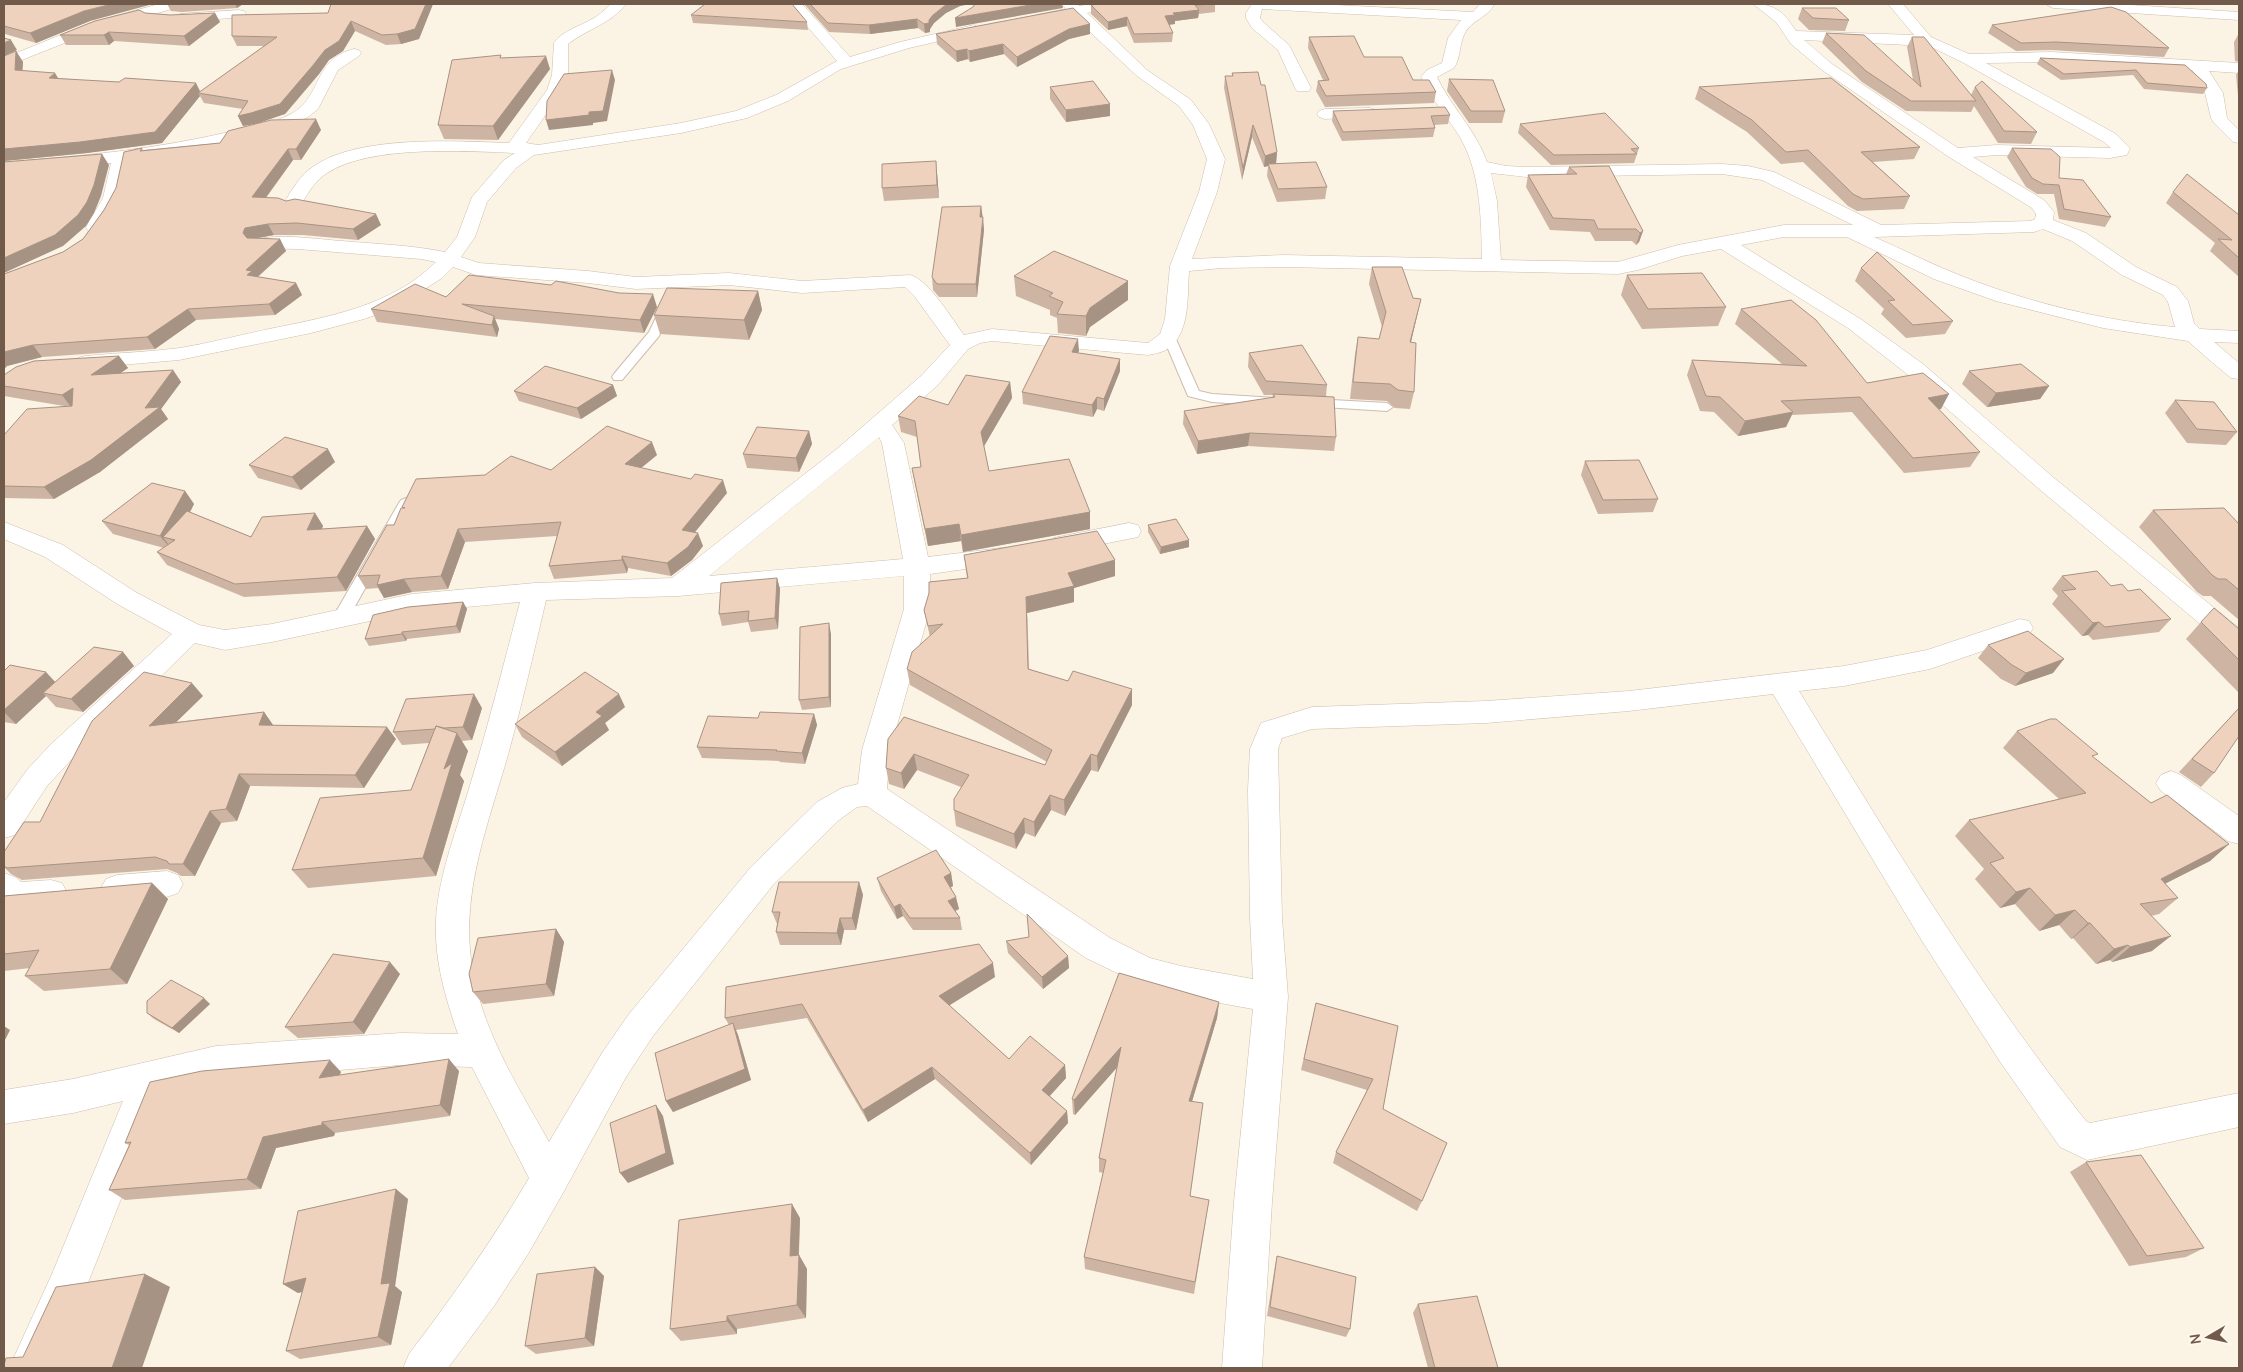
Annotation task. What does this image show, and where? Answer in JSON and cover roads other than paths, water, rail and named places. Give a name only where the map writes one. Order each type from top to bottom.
[{"type":"street","points":[[4,63],[95,26],[174,4]]},
{"type":"street","points":[[514,148],[555,90],[560,75],[561,43],[572,34],[598,22],[619,4]]},
{"type":"street","points":[[795,4],[846,62]]},
{"type":"street","points":[[1027,20],[1074,8],[1111,4]]},
{"type":"street","points":[[1487,4],[1484,10],[1465,23],[1455,36],[1449,64],[1432,73],[1429,77],[1470,141],[1479,165],[1489,209],[1492,264]]},
{"type":"street","points":[[1180,266],[1222,262],[1283,261],[1430,266],[1492,264],[1626,267],[1667,254],[1784,231],[1879,231],[2034,226],[2043,222],[2046,216],[2045,210],[2038,204],[1956,153],[1811,56],[1792,35],[1781,19],[1760,4]]},
{"type":"street","points":[[1895,4],[1903,11],[1925,40]]},
{"type":"street","points":[[2053,4],[2239,16]]},
{"type":"street","points":[[1303,88],[1280,44],[1254,22],[1253,12],[1258,5],[1474,16]]},
{"type":"street","points":[[678,587],[791,498],[929,381],[961,345],[974,338],[992,335],[1148,349],[1156,347],[1169,337],[1175,319],[1180,266],[1208,192],[1216,159],[1201,124],[1185,103],[1142,73],[1074,8]]},
{"type":"street","points":[[130,15],[182,18],[239,14]]},
{"type":"street","points":[[931,38],[950,19]]},
{"type":"street","points":[[292,205],[303,186],[321,169],[333,163],[371,151],[475,146],[535,149],[665,131],[741,115],[766,106],[830,69],[846,62],[931,38],[990,26]]},
{"type":"street","points":[[1792,35],[1925,40],[1968,59],[2110,138],[2120,145],[2122,150],[2110,153],[1997,150],[1956,153]]},
{"type":"street","points":[[12,42],[35,49]]},
{"type":"street","points":[[4,167],[121,156],[201,144],[295,118],[309,109],[319,97],[330,68],[354,53]]},
{"type":"street","points":[[1968,59],[2051,57],[2239,68]]},
{"type":"street","points":[[2196,65],[2211,85],[2218,117],[2224,127],[2239,138]]},
{"type":"street","points":[[1432,110],[1449,109]]},
{"type":"street","points":[[1325,114],[1390,112]]},
{"type":"street","points":[[68,363],[179,354],[357,315],[401,298],[435,274],[450,259],[466,237],[478,201],[510,164],[519,156],[535,149]]},
{"type":"street","points":[[86,238],[101,220],[112,198],[121,156]]},
{"type":"street","points":[[1479,165],[1506,171],[1527,172],[1722,169],[1748,171],[1768,176],[1879,231]]},
{"type":"street","points":[[2043,222],[2079,237],[2129,271],[2170,292],[2178,301],[2184,325],[2194,336],[2239,373]]},
{"type":"street","points":[[1846,231],[1969,286],[2046,310],[2080,319],[2194,336],[2239,337]]},
{"type":"street","points":[[1723,242],[1854,324],[1915,369],[2046,483],[2239,642]]},
{"type":"street","points":[[260,244],[298,243],[421,253],[450,259],[461,265],[476,269],[588,277],[636,283],[729,279],[802,287],[910,281],[927,299],[961,345]]},
{"type":"street","points":[[872,794],[872,768],[876,750],[917,609],[917,566],[893,444],[888,433],[878,424]]},
{"type":"street","points":[[4,530],[54,552],[128,599],[190,632],[211,638],[239,639],[412,603],[535,592],[678,587],[978,560],[1130,531]]},
{"type":"street","points":[[535,592],[508,704],[452,901],[451,931],[456,978],[481,1051],[550,1180]]},
{"type":"street","points":[[1242,1368],[1253,1202],[1271,997],[1266,918],[1263,790],[1264,749],[1271,731],[1312,718],[1505,711],[1629,701],[1844,676],[1930,659],[2020,628]]},
{"type":"street","points":[[4,826],[37,778],[61,752],[101,717],[190,632]]},
{"type":"street","points":[[1780,683],[1864,822],[1925,918],[1998,1030],[2073,1134],[2087,1142],[2239,1110]]},
{"type":"street","points":[[2171,784],[2239,832]]},
{"type":"street","points":[[423,1368],[480,1292],[550,1180],[614,1065],[641,1025],[762,876],[828,811],[852,796],[872,794],[1098,948],[1144,971],[1181,981],[1271,997]]},
{"type":"street","points":[[4,886],[15,896],[167,884]]},
{"type":"street","points":[[4,1107],[73,1096],[216,1062],[401,1049],[481,1051]]},
{"type":"street","points":[[29,1368],[66,1288],[151,1078]]},
{"type":"lane","points":[[618,377],[655,332],[666,309],[671,282]]},
{"type":"lane","points":[[1169,337],[1188,376],[1193,393],[1212,398],[1387,407]]},
{"type":"lane","points":[[341,617],[384,539],[412,494]]}]
